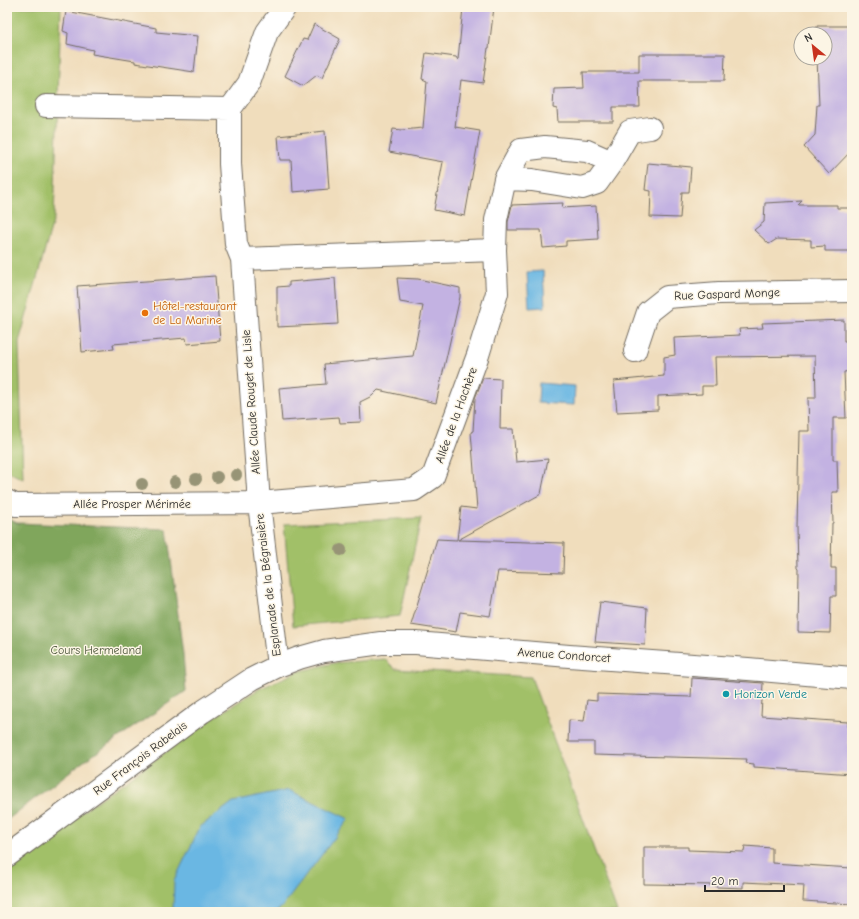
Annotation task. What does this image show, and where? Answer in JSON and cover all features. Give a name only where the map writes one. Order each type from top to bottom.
[{"type":"street","points":[[46,106],[230,109],[249,83],[268,32],[284,7]]},
{"type":"street","name":"Allée Claude Rouget de Lisle","points":[[230,109],[230,171],[236,244],[242,260],[258,503]]},
{"type":"street","points":[[505,178],[532,180],[582,188],[597,183],[612,162],[630,131],[650,128]]},
{"type":"street","name":"Allée de la Hachère","points":[[258,503],[414,490],[433,477],[478,355],[497,293],[495,250],[496,220],[505,178],[521,150],[545,147],[587,151],[612,162]]},
{"type":"street","points":[[242,260],[495,250]]},
{"type":"street","name":"Rue Gaspard Monge","points":[[635,351],[648,312],[667,297],[719,293],[852,291]]},
{"type":"street","name":"Allée Prosper Mérimée","points":[[7,501],[15,505],[258,503]]},
{"type":"street","name":"Esplanade de la Bégraisière","points":[[258,503],[278,666]]},
{"type":"street","name":"Avenue Condorcet","points":[[278,666],[324,651],[381,643],[416,643],[852,678]]},
{"type":"street","name":"Rue François Rabelais","points":[[7,856],[202,712],[252,679],[278,666]]},
{"type":"green space","points":[[7,7],[61,7],[54,218],[19,342],[23,479],[7,471]]},
{"type":"green space","name":"Cours Hermeland","points":[[7,518],[17,523],[167,529],[183,654],[186,691],[77,766],[7,820]]},
{"type":"green space","points":[[421,518],[400,616],[293,626],[284,524]]},
{"type":"green space","points":[[385,659],[395,669],[531,677],[617,912],[7,912],[7,866],[216,716],[259,689],[297,672],[334,663]]},
{"type":"water","points":[[543,271],[545,307],[529,308],[527,272]]},
{"type":"water","points":[[539,383],[575,386],[574,405],[538,403]]},
{"type":"water","points":[[289,790],[349,819],[282,907],[276,912],[173,912],[174,881],[200,827],[233,802]]},
{"type":"building","points":[[463,7],[494,7],[483,83],[461,80],[455,127],[480,131],[465,216],[434,210],[443,162],[389,152],[393,129],[402,130],[423,128],[427,81],[422,79],[426,53],[456,57],[458,60]]},
{"type":"building","points":[[66,11],[156,28],[156,32],[198,36],[194,72],[135,63],[135,61],[92,54],[93,50],[67,44],[68,33],[63,31]]},
{"type":"building","points":[[314,24],[340,39],[322,78],[317,75],[303,86],[285,76],[303,39],[307,40]]},
{"type":"building","points":[[833,26],[852,26],[852,150],[829,174],[804,147],[815,135],[817,105],[819,105],[817,66],[833,66]]},
{"type":"building","points":[[639,54],[725,54],[724,81],[639,81],[640,107],[613,107],[613,122],[558,122],[557,109],[553,108],[554,89],[584,88],[583,72],[639,72]]},
{"type":"building","points":[[325,131],[329,189],[293,192],[291,160],[280,160],[278,136]]},
{"type":"building","points":[[648,163],[691,167],[689,192],[682,192],[680,218],[650,217],[651,191],[645,190]]},
{"type":"building","points":[[802,201],[798,205],[837,205],[837,208],[852,208],[852,251],[825,251],[825,246],[811,247],[811,240],[777,239],[769,244],[754,230],[764,222],[765,203]]},
{"type":"building","points":[[563,203],[562,208],[596,206],[598,239],[566,241],[566,246],[543,248],[541,230],[508,230],[508,222],[512,205]]},
{"type":"building","points":[[215,276],[220,341],[187,344],[186,338],[113,344],[114,349],[82,352],[77,286]]},
{"type":"building","points":[[335,278],[338,324],[277,327],[277,287],[289,286],[289,282]]},
{"type":"building","points":[[397,278],[418,279],[460,288],[460,297],[436,403],[378,390],[372,396],[360,402],[361,422],[340,423],[339,417],[282,421],[279,388],[326,384],[324,364],[413,356],[423,306],[400,302]]},
{"type":"building","points":[[844,320],[844,341],[849,341],[850,371],[844,372],[846,418],[833,418],[833,460],[837,460],[838,492],[832,492],[833,523],[831,568],[836,568],[836,596],[831,596],[830,633],[798,632],[799,569],[797,528],[799,431],[809,431],[808,398],[816,398],[815,356],[715,357],[716,386],[702,386],[702,394],[658,396],[658,410],[617,412],[614,381],[664,376],[664,357],[675,355],[674,338],[740,335],[739,329],[763,328],[762,323]]},
{"type":"building","points":[[483,378],[501,379],[500,429],[513,429],[516,462],[548,459],[541,494],[458,540],[564,543],[563,573],[498,571],[490,616],[460,612],[456,632],[411,625],[437,539],[457,540],[461,507],[477,509],[471,432],[473,431],[475,398]]},
{"type":"building","points":[[600,602],[647,608],[645,645],[595,642]]},
{"type":"building","points":[[692,678],[763,683],[761,716],[848,722],[848,745],[852,745],[852,774],[754,767],[754,764],[745,763],[746,759],[594,755],[594,742],[568,742],[569,720],[584,721],[587,700],[597,701],[597,694],[691,697]]},
{"type":"building","points":[[745,846],[772,848],[772,863],[852,868],[852,904],[803,901],[804,885],[743,882],[743,888],[716,887],[716,885],[644,884],[644,847],[688,847],[688,850],[744,852]]},
{"type":"place","name":"Hôtel-restaurant de La Marine","points":[[145,313]]},
{"type":"place","name":"Horizon Verde","points":[[726,694]]}]
